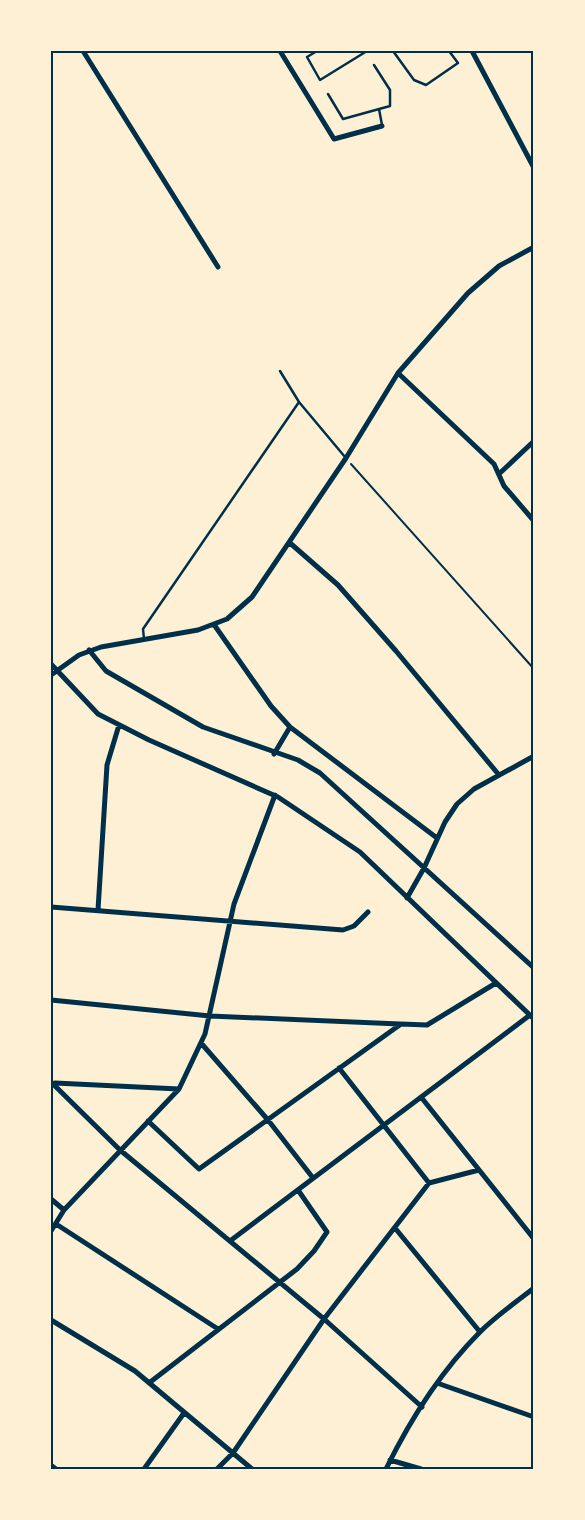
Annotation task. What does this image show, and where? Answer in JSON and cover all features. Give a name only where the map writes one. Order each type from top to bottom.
[{"type":"street","points":[[83,51],[218,267]]},
{"type":"street","points":[[280,51],[334,139],[382,126]]},
{"type":"street","points":[[472,51],[534,168]]},
{"type":"street","points":[[51,675],[89,650],[215,626],[239,610],[252,597],[290,543],[346,458],[398,373],[468,292],[484,278],[534,246]]},
{"type":"street","points":[[398,373],[494,464],[500,473],[504,486],[534,521]]},
{"type":"street","points":[[500,473],[534,441]]},
{"type":"street","points":[[290,543],[338,585],[396,651],[499,775]]},
{"type":"street","points":[[215,626],[271,706],[290,727],[437,838]]},
{"type":"street","points":[[89,650],[106,671],[203,727],[274,754],[298,760],[320,774],[534,968]]},
{"type":"street","points":[[51,664],[98,714],[275,795],[360,852],[532,1017],[421,1097],[230,1241]]},
{"type":"street","points":[[98,910],[107,766],[119,725]]},
{"type":"street","points":[[274,754],[290,727]]},
{"type":"street","points":[[407,898],[424,868],[450,813],[465,796],[534,756]]},
{"type":"street","points":[[51,1231],[64,1210],[179,1089],[202,1042],[210,1016],[234,904],[275,795]]},
{"type":"street","points":[[51,907],[343,930],[354,926],[368,912]]},
{"type":"street","points":[[51,1000],[210,1016],[427,1025],[496,983]]},
{"type":"street","points":[[148,1121],[199,1169],[400,1024]]},
{"type":"street","points":[[202,1042],[314,1178]]},
{"type":"street","points":[[339,1068],[430,1183]]},
{"type":"street","points":[[53,1082],[179,1089]]},
{"type":"street","points":[[53,1082],[120,1150],[324,1320],[422,1407]]},
{"type":"street","points":[[421,1097],[534,1239]]},
{"type":"street","points":[[217,1469],[233,1453],[324,1320],[430,1183],[479,1170]]},
{"type":"street","points":[[149,1383],[297,1269],[314,1252],[327,1232],[298,1190]]},
{"type":"street","points":[[51,1199],[64,1210]]},
{"type":"street","points":[[56,1224],[218,1329]]},
{"type":"street","points":[[395,1228],[480,1332]]},
{"type":"street","points":[[386,1469],[437,1383],[480,1332],[534,1288]]},
{"type":"street","points":[[51,1320],[135,1370],[252,1469]]},
{"type":"street","points":[[437,1383],[534,1417]]},
{"type":"street","points":[[144,1469],[184,1413]]},
{"type":"street","points":[[390,1460],[420,1469]]},
{"type":"street","points":[[51,1466],[55,1469]]},
{"type":"lane","points":[[317,51],[307,57],[320,80],[367,51]]},
{"type":"lane","points":[[393,51],[414,80],[426,85],[458,63],[449,51]]},
{"type":"lane","points":[[328,94],[343,119],[390,106],[390,90],[374,65]]},
{"type":"lane","points":[[378,109],[382,126]]},
{"type":"lane","points":[[280,371],[299,402],[346,458]]},
{"type":"lane","points":[[144,641],[143,629],[299,402]]},
{"type":"path","points":[[346,458],[534,669]]}]
